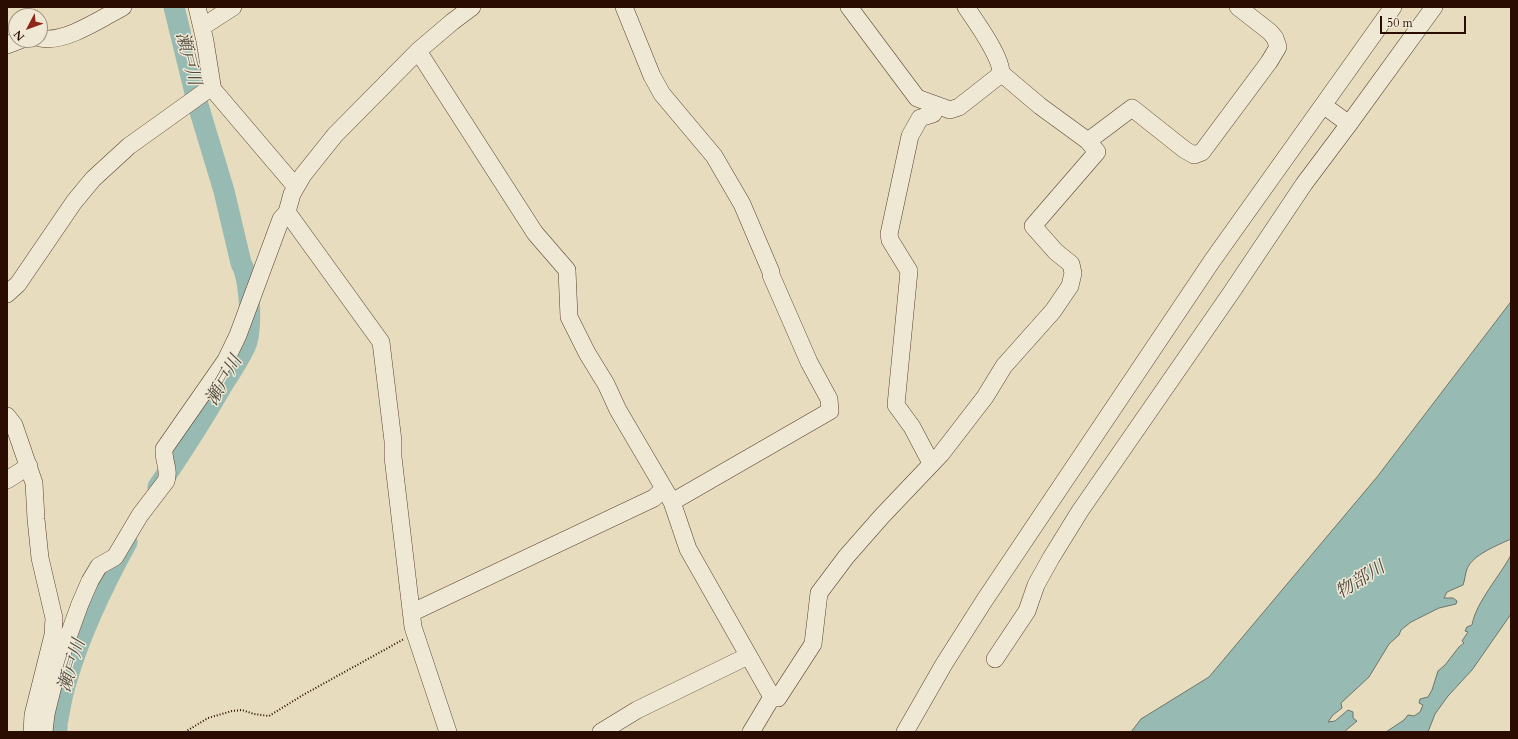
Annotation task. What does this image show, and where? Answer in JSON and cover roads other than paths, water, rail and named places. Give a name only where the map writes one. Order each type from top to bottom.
[{"type":"street","points":[[48,40],[66,37],[123,7]]},
{"type":"street","points":[[197,7],[213,91]]},
{"type":"street","points":[[202,27],[233,7]]},
{"type":"street","points":[[44,732],[46,714],[59,662],[80,604],[90,582],[100,566],[115,557],[140,515],[166,480],[168,476],[163,456],[164,449],[226,360],[238,335],[281,219],[287,212],[292,194],[303,175],[335,135],[418,51],[472,7]]},
{"type":"street","points":[[411,613],[647,501],[654,498],[667,496],[830,411],[829,399],[809,362],[771,276],[771,272],[742,204],[714,156],[662,94],[652,76],[624,7]]},
{"type":"street","points":[[849,7],[917,98],[950,110],[959,107],[1001,73],[1001,66],[991,47],[966,7]]},
{"type":"street","points":[[1088,141],[1132,108],[1185,150],[1194,154],[1202,152],[1265,68],[1278,47],[1275,38],[1270,32],[1238,7]]},
{"type":"street","points":[[905,732],[944,664],[984,601],[1212,261],[1392,7]]},
{"type":"street","points":[[995,659],[1027,610],[1036,585],[1050,558],[1080,512],[1304,184],[1350,124],[1434,7]]},
{"type":"street","points":[[418,51],[535,233],[567,270],[569,317],[587,353],[606,384],[618,410],[667,496],[688,549],[772,697]]},
{"type":"street","points":[[772,697],[778,698],[813,644],[819,593],[846,557],[940,454],[985,397],[1004,366],[1053,311],[1070,286],[1073,273],[1071,264],[1056,252],[1033,226],[1096,152],[1088,141],[1040,106],[1001,73]]},
{"type":"street","points":[[7,294],[18,284],[74,202],[93,179],[129,146],[210,88],[296,187]]},
{"type":"street","points":[[1323,105],[1350,124]]},
{"type":"street","points":[[931,463],[912,427],[896,405],[909,271],[890,240],[889,234],[910,136],[920,118],[932,114],[937,106]]},
{"type":"street","points":[[287,212],[381,342],[411,613],[415,632],[448,732]]},
{"type":"street","points":[[7,416],[14,425],[34,483],[40,558],[54,618],[53,635],[34,714],[32,732]]},
{"type":"street","points":[[7,480],[29,466]]},
{"type":"street","points":[[601,732],[637,710],[748,656]]},
{"type":"street","points":[[751,732],[772,697]]},
{"type":"water","name":"物部川","points":[[1511,302],[1511,539],[1493,547],[1474,559],[1466,571],[1463,585],[1447,592],[1444,598],[1453,598],[1457,601],[1456,604],[1439,608],[1411,622],[1401,630],[1399,635],[1389,644],[1369,677],[1341,703],[1342,708],[1333,715],[1328,722],[1335,721],[1348,710],[1353,712],[1353,718],[1357,721],[1344,732],[1131,732],[1141,719],[1209,677],[1377,477]]},
{"type":"water","points":[[1511,555],[1511,614],[1472,670],[1448,696],[1435,714],[1428,732],[1386,732],[1404,720],[1408,715],[1414,716],[1420,712],[1423,705],[1419,703],[1420,699],[1428,697],[1432,690],[1438,671],[1464,643],[1462,641],[1468,632],[1465,631],[1467,627],[1472,625],[1474,616],[1483,598]]},
{"type":"waterway","name":"瀬戸川","points":[[158,487],[200,423],[243,352],[247,339],[250,317],[247,280],[241,263],[224,191],[198,105],[174,7]]},
{"type":"waterway","name":"瀬戸川","points":[[57,729],[64,690],[79,644],[101,592],[127,542]]}]
